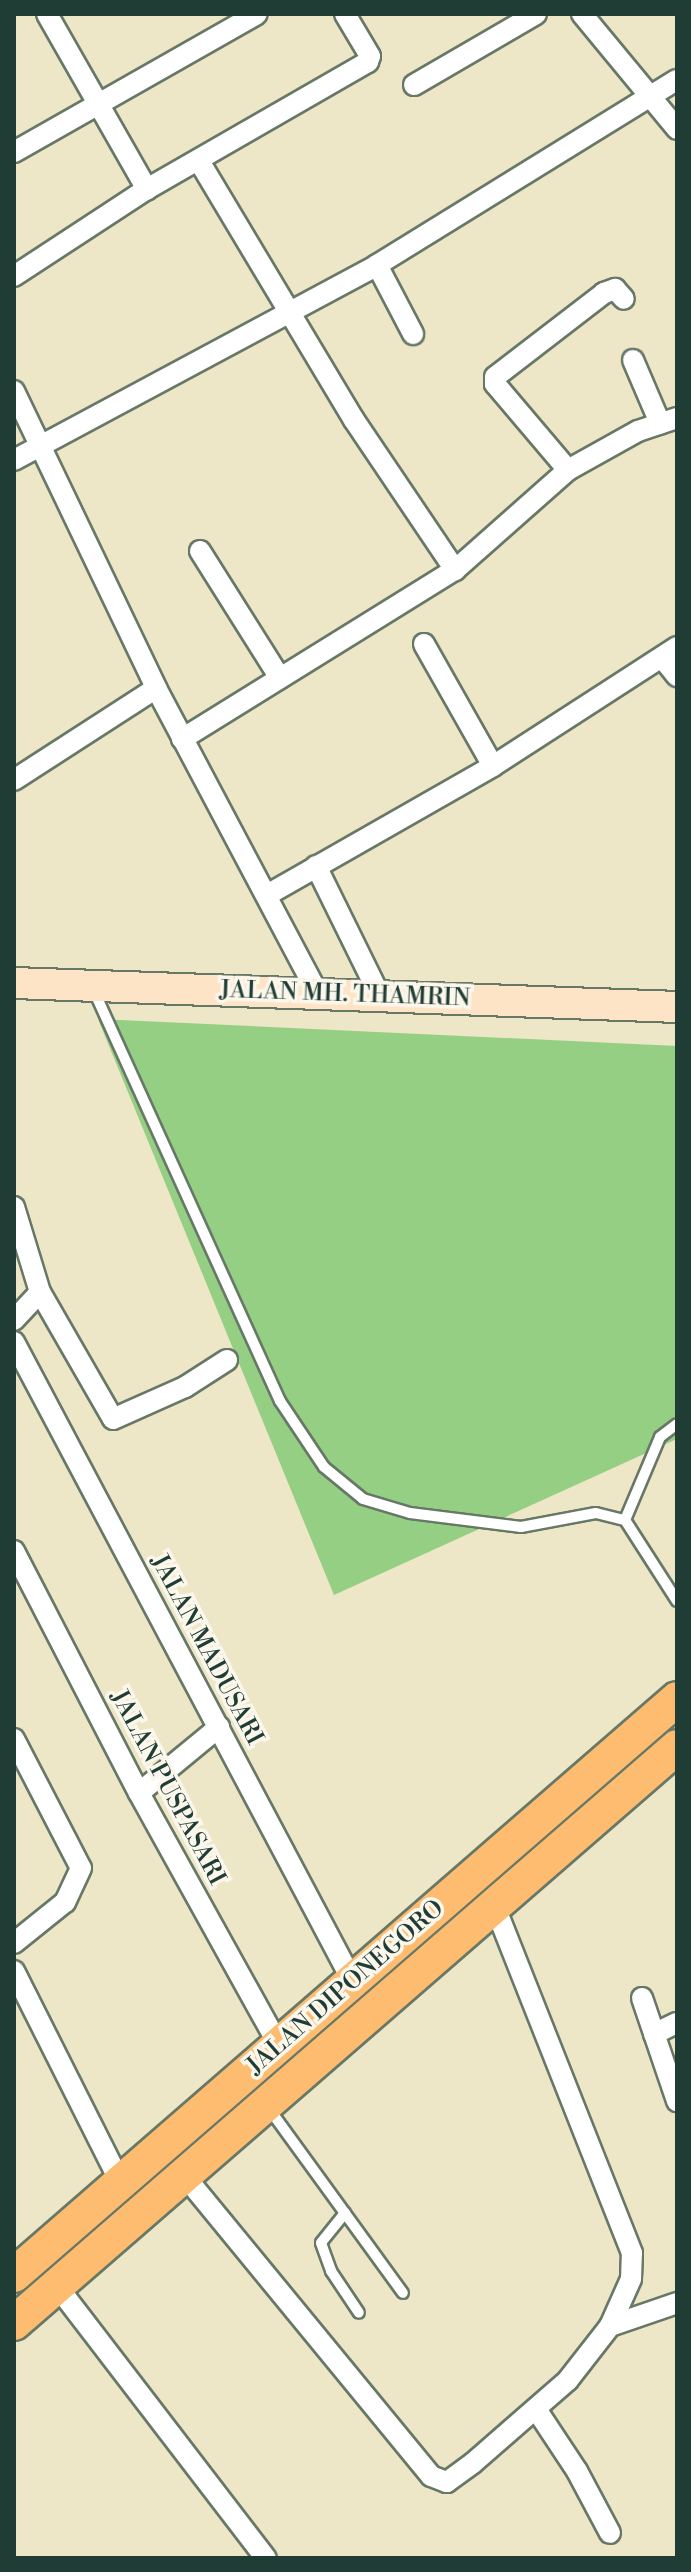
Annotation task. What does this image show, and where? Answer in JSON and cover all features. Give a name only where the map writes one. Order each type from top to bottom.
[{"type":"main road","name":"JALAN MH. THAMRIN","points":[[14,983],[677,1007]]},
{"type":"main road","name":"JALAN DIPONEGORO","points":[[14,2275],[677,1699]]},
{"type":"main road","name":"JALAN DIPONEGORO","points":[[14,2323],[677,1747]]},
{"type":"street","points":[[16,146],[99,104],[257,14]]},
{"type":"street","points":[[14,276],[147,189],[370,60],[345,14]]},
{"type":"street","points":[[414,85],[536,14]]},
{"type":"street","points":[[582,14],[677,129]]},
{"type":"street","points":[[55,17],[147,189]]},
{"type":"street","points":[[14,460],[377,265],[677,80]]},
{"type":"street","points":[[199,161],[287,312],[455,570]]},
{"type":"street","points":[[377,265],[413,334]]},
{"type":"street","points":[[568,470],[495,384],[495,377],[604,293],[615,289],[624,299]]},
{"type":"street","points":[[182,739],[455,570],[568,470],[668,421],[633,360]]},
{"type":"street","points":[[14,391],[156,688],[318,994]]},
{"type":"street","points":[[200,551],[280,678]]},
{"type":"street","points":[[424,644],[493,766]]},
{"type":"street","points":[[267,895],[673,661]]},
{"type":"street","points":[[14,780],[156,688]]},
{"type":"street","points":[[316,866],[380,996]]},
{"type":"street","points":[[14,1207],[40,1292],[113,1419],[185,1387],[227,1360]]},
{"type":"street","points":[[14,1320],[40,1292]]},
{"type":"street","name":"JALAN MADUSARI","points":[[14,1342],[353,1982]]},
{"type":"street","name":"JALAN PUSPASARI","points":[[14,1551],[139,1793],[279,2046]]},
{"type":"street","points":[[139,1793],[219,1727]]},
{"type":"street","points":[[14,1739],[81,1868],[65,1902],[14,1943]]},
{"type":"street","points":[[183,2174],[431,2476],[447,2482],[458,2475],[536,2409],[568,2380],[610,2326],[625,2300],[632,2253],[494,1905]]},
{"type":"street","points":[[14,1971],[121,2184]]},
{"type":"street","points":[[642,1998],[677,2101]]},
{"type":"street","points":[[654,2034],[677,2023]]},
{"type":"street","points":[[57,2286],[266,2558]]},
{"type":"street","points":[[610,2326],[677,2303]]},
{"type":"street","points":[[536,2409],[577,2471],[610,2533]]},
{"type":"lane","points":[[92,986],[280,1401],[324,1467],[363,1499],[410,1513],[521,1527],[596,1513],[625,1520],[677,1601]]},
{"type":"lane","points":[[625,1520],[660,1437],[677,1424]]},
{"type":"lane","points":[[266,2105],[403,2293]]},
{"type":"lane","points":[[345,2213],[321,2243],[331,2271],[359,2313]]},
{"type":"green space","points":[[98,1019],[677,1046],[677,1439],[334,1595]]}]
